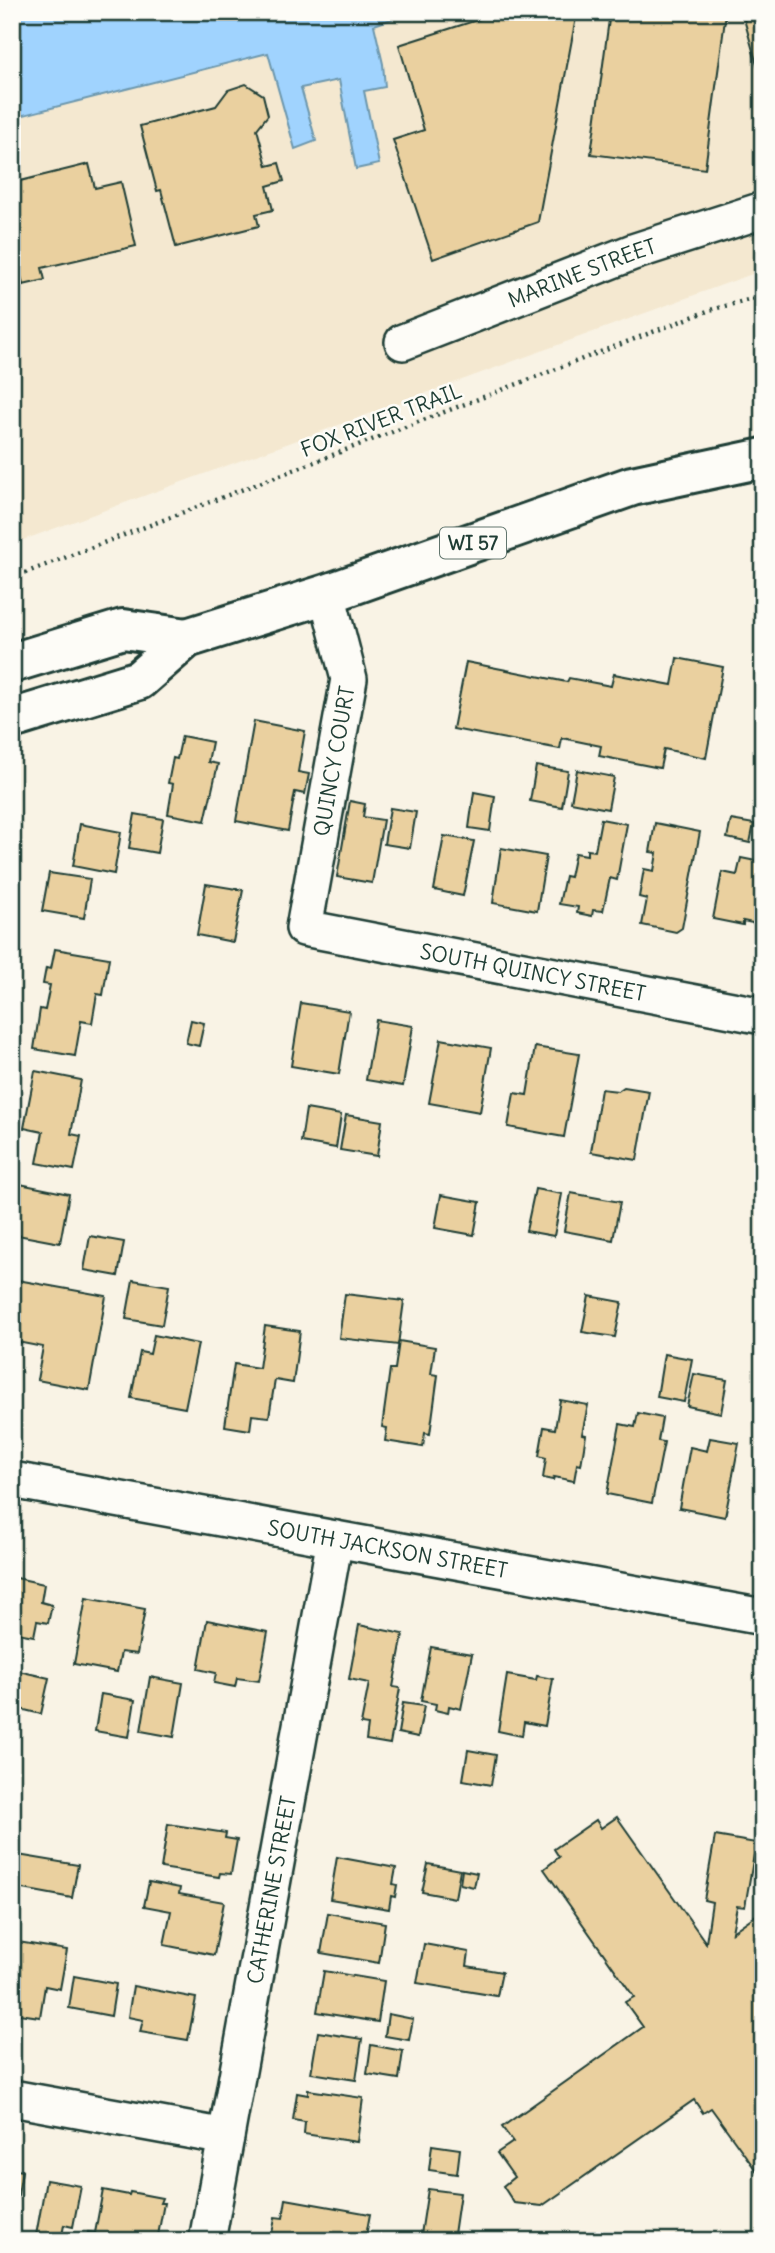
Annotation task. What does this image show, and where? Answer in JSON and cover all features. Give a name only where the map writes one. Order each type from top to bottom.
[{"type":"main road","name":"WI 57","points":[[12,719],[139,680],[187,638],[327,594],[632,486],[763,458]]},
{"type":"main road","name":"WI 57","points":[[12,663],[123,629],[187,638]]},
{"type":"street","name":"MARINE STREET","points":[[403,342],[633,252],[763,210]]},
{"type":"street","name":"QUINCY COURT","points":[[304,929],[349,679],[327,594]]},
{"type":"street","name":"SOUTH QUINCY STREET","points":[[304,929],[763,1016]]},
{"type":"street","name":"SOUTH JACKSON STREET","points":[[12,1480],[763,1617]]},
{"type":"street","name":"CATHERINE STREET","points":[[207,2241],[335,1539]]},
{"type":"street","points":[[12,2098],[226,2137]]},
{"type":"path","name":"FOX RIVER TRAIL","points":[[12,579],[710,310],[763,296]]},
{"type":"shaded area","points":[[413,12],[763,12],[763,270],[12,544],[12,118],[268,53],[316,141],[301,88],[340,80],[356,169],[379,164],[364,90],[383,64],[374,25]]},
{"type":"water","points":[[12,12],[413,12],[374,25],[385,87],[364,91],[379,164],[356,169],[339,80],[301,88],[316,141],[295,149],[268,53],[12,118]]},
{"type":"building","points":[[502,12],[577,12],[538,222],[433,259],[393,140],[424,130],[399,45]]},
{"type":"building","points":[[610,12],[726,12],[705,169],[591,154]]},
{"type":"building","points":[[742,12],[763,12],[763,86]]},
{"type":"building","points":[[246,84],[263,95],[268,115],[257,129],[267,166],[279,163],[284,181],[267,186],[273,210],[256,214],[259,226],[176,247],[161,190],[157,191],[140,126],[216,106],[228,90]]},
{"type":"building","points":[[89,164],[95,188],[121,182],[136,246],[42,268],[45,280],[23,285],[20,272],[12,274],[12,183]]},
{"type":"building","points":[[677,658],[723,667],[706,758],[664,749],[660,768],[599,756],[601,746],[562,738],[560,749],[453,729],[466,662],[567,682],[569,678],[611,686],[614,674],[672,685]]},
{"type":"building","points":[[254,721],[305,731],[298,772],[309,774],[305,794],[295,792],[288,831],[236,821]]},
{"type":"building","points":[[182,736],[212,742],[208,762],[218,764],[205,821],[168,814],[173,784],[168,783],[173,758],[177,759]]},
{"type":"building","points":[[536,766],[568,771],[562,807],[530,801]]},
{"type":"building","points":[[577,770],[614,777],[608,809],[571,802]]},
{"type":"building","points":[[474,792],[495,796],[490,831],[469,828]]},
{"type":"building","points":[[350,801],[365,804],[363,817],[383,820],[372,883],[337,877]]},
{"type":"building","points":[[390,808],[416,812],[410,848],[384,844]]},
{"type":"building","points":[[135,814],[163,819],[157,853],[129,848]]},
{"type":"building","points":[[601,819],[627,824],[617,880],[610,878],[603,911],[593,910],[592,916],[577,913],[578,907],[559,904],[565,876],[570,877],[575,853],[587,855],[587,850],[595,851]]},
{"type":"building","points":[[731,820],[754,824],[750,843],[727,838]]},
{"type":"building","points":[[655,823],[700,832],[682,928],[676,932],[642,925],[647,899],[639,897],[644,869],[654,871],[657,853],[650,852]]},
{"type":"building","points":[[80,824],[121,832],[114,874],[73,866]]},
{"type":"building","points":[[444,836],[474,841],[463,896],[434,890]]},
{"type":"building","points":[[501,848],[546,856],[537,911],[493,903]]},
{"type":"building","points":[[741,858],[761,862],[758,878],[763,879],[762,925],[743,921],[743,925],[713,919],[722,872],[737,875]]},
{"type":"building","points":[[49,873],[90,879],[84,918],[42,911]]},
{"type":"building","points":[[206,884],[243,890],[233,942],[197,935]]},
{"type":"building","points":[[55,949],[109,958],[103,995],[97,994],[92,1023],[81,1021],[75,1056],[34,1049],[40,1009],[45,1010],[50,985],[43,984],[46,968],[51,969]]},
{"type":"building","points":[[301,1003],[349,1011],[339,1074],[291,1066]]},
{"type":"building","points":[[191,1020],[204,1023],[199,1046],[186,1043]]},
{"type":"building","points":[[376,1020],[413,1026],[403,1086],[366,1080]]},
{"type":"building","points":[[441,1039],[491,1048],[480,1112],[429,1103]]},
{"type":"building","points":[[535,1047],[579,1054],[564,1137],[508,1127],[514,1093],[527,1095]]},
{"type":"building","points":[[35,1071],[81,1080],[71,1134],[81,1136],[74,1170],[37,1163],[43,1132],[24,1128]]},
{"type":"building","points":[[624,1087],[649,1091],[637,1160],[591,1152],[601,1089],[618,1091]]},
{"type":"building","points":[[306,1109],[341,1115],[336,1148],[301,1142]]},
{"type":"building","points":[[346,1115],[382,1121],[377,1156],[340,1150]]},
{"type":"building","points":[[15,1183],[69,1194],[60,1243],[12,1234],[12,1196]]},
{"type":"building","points":[[535,1189],[562,1194],[554,1236],[526,1231]]},
{"type":"building","points":[[571,1193],[620,1202],[613,1240],[564,1231]]},
{"type":"building","points":[[441,1195],[480,1202],[474,1235],[435,1228]]},
{"type":"building","points":[[90,1236],[124,1242],[118,1276],[84,1270]]},
{"type":"building","points":[[12,1279],[106,1296],[89,1390],[37,1380],[43,1347],[12,1341]]},
{"type":"building","points":[[133,1280],[169,1286],[162,1325],[126,1319]]},
{"type":"building","points":[[345,1294],[404,1301],[398,1345],[339,1338]]},
{"type":"building","points":[[589,1296],[622,1302],[615,1337],[582,1332]]},
{"type":"building","points":[[265,1326],[300,1331],[293,1383],[275,1380],[269,1417],[252,1415],[250,1430],[225,1426],[234,1364],[259,1368]]},
{"type":"building","points":[[154,1335],[198,1344],[185,1408],[131,1398],[140,1352],[150,1354]]},
{"type":"building","points":[[399,1341],[435,1347],[431,1374],[438,1375],[430,1434],[425,1433],[423,1447],[385,1441],[387,1428],[382,1427],[390,1369],[395,1369]]},
{"type":"building","points":[[664,1354],[692,1359],[684,1402],[657,1397]]},
{"type":"building","points":[[694,1374],[727,1380],[721,1413],[687,1406]]},
{"type":"building","points":[[560,1400],[588,1405],[582,1434],[586,1435],[581,1465],[577,1464],[574,1481],[543,1478],[546,1458],[539,1456],[544,1427],[555,1429]]},
{"type":"building","points":[[638,1413],[662,1418],[658,1441],[664,1442],[652,1503],[607,1494],[620,1424],[635,1427]]},
{"type":"building","points":[[710,1438],[739,1443],[725,1517],[679,1508],[690,1447],[707,1451]]},
{"type":"building","points":[[763,1477],[763,1530],[755,1529]]},
{"type":"building","points":[[12,1577],[44,1584],[41,1602],[52,1605],[48,1623],[37,1621],[34,1636],[12,1632]]},
{"type":"building","points":[[86,1598],[145,1609],[137,1654],[121,1652],[117,1672],[74,1664]]},
{"type":"building","points":[[207,1620],[268,1632],[259,1681],[237,1678],[235,1687],[214,1683],[216,1673],[198,1669]]},
{"type":"building","points":[[359,1625],[403,1634],[393,1687],[400,1688],[390,1744],[366,1740],[368,1725],[361,1724],[369,1683],[349,1679]]},
{"type":"building","points":[[431,1647],[472,1654],[461,1709],[449,1706],[448,1713],[435,1710],[436,1704],[421,1701]]},
{"type":"building","points":[[14,1670],[49,1678],[41,1714],[12,1707]]},
{"type":"building","points":[[507,1675],[536,1680],[537,1676],[553,1679],[545,1726],[524,1722],[522,1736],[498,1731]]},
{"type":"building","points":[[150,1677],[183,1683],[174,1737],[141,1731]]},
{"type":"building","points":[[101,1694],[135,1700],[129,1737],[95,1731]]},
{"type":"building","points":[[403,1703],[424,1706],[418,1737],[398,1733]]},
{"type":"building","points":[[468,1750],[496,1755],[491,1785],[463,1780]]},
{"type":"building","points":[[617,1817],[706,1943],[712,1902],[704,1900],[715,1836],[756,1843],[745,1907],[737,1906],[732,1932],[763,1910],[763,2180],[711,2108],[703,2113],[694,2100],[542,2206],[514,2203],[503,2186],[514,2177],[497,2153],[513,2142],[502,2127],[643,2027],[625,2002],[634,1997],[544,1869],[559,1857],[554,1849],[596,1820],[601,1828]]},
{"type":"building","points":[[168,1824],[226,1833],[225,1838],[237,1840],[231,1874],[220,1873],[219,1877],[161,1868]]},
{"type":"building","points":[[12,1854],[78,1865],[72,1898],[12,1887]]},
{"type":"building","points":[[337,1857],[396,1868],[393,1884],[397,1885],[395,1897],[391,1896],[389,1909],[330,1899]]},
{"type":"building","points":[[428,1864],[460,1870],[455,1898],[422,1892]]},
{"type":"building","points":[[462,1870],[477,1873],[474,1887],[460,1884]]},
{"type":"building","points":[[149,1882],[180,1888],[179,1894],[224,1902],[214,1955],[164,1945],[171,1911],[144,1906]]},
{"type":"building","points":[[328,1913],[385,1923],[379,1963],[321,1953]]},
{"type":"building","points":[[12,1941],[67,1950],[60,1989],[45,1986],[40,2017],[12,2013]]},
{"type":"building","points":[[424,1944],[469,1952],[467,1966],[502,1972],[497,1996],[417,1983]]},
{"type":"building","points":[[324,1971],[384,1981],[378,2022],[317,2012]]},
{"type":"building","points":[[74,1976],[116,1984],[111,2016],[69,2008]]},
{"type":"building","points":[[133,1986],[196,1998],[188,2040],[140,2032],[143,2020],[128,2017]]},
{"type":"building","points":[[388,2014],[413,2019],[409,2040],[385,2036]]},
{"type":"building","points":[[318,2032],[362,2039],[356,2080],[311,2073]]},
{"type":"building","points":[[371,2045],[403,2051],[399,2079],[367,2074]]},
{"type":"building","points":[[308,2090],[363,2098],[357,2142],[304,2134],[305,2122],[293,2120],[297,2093],[308,2095]]},
{"type":"building","points":[[432,2145],[460,2149],[457,2174],[429,2170]]},
{"type":"building","points":[[12,2169],[22,2171],[15,2214],[12,2214]]},
{"type":"building","points":[[46,2180],[81,2186],[73,2227],[64,2225],[61,2241],[35,2241]]},
{"type":"building","points":[[428,2189],[460,2193],[453,2241],[420,2241]]},
{"type":"building","points":[[103,2190],[162,2198],[160,2203],[164,2203],[157,2241],[86,2241],[88,2232],[95,2233]]},
{"type":"building","points":[[286,2199],[370,2214],[365,2241],[306,2241],[272,2234],[275,2217],[283,2218]]}]
